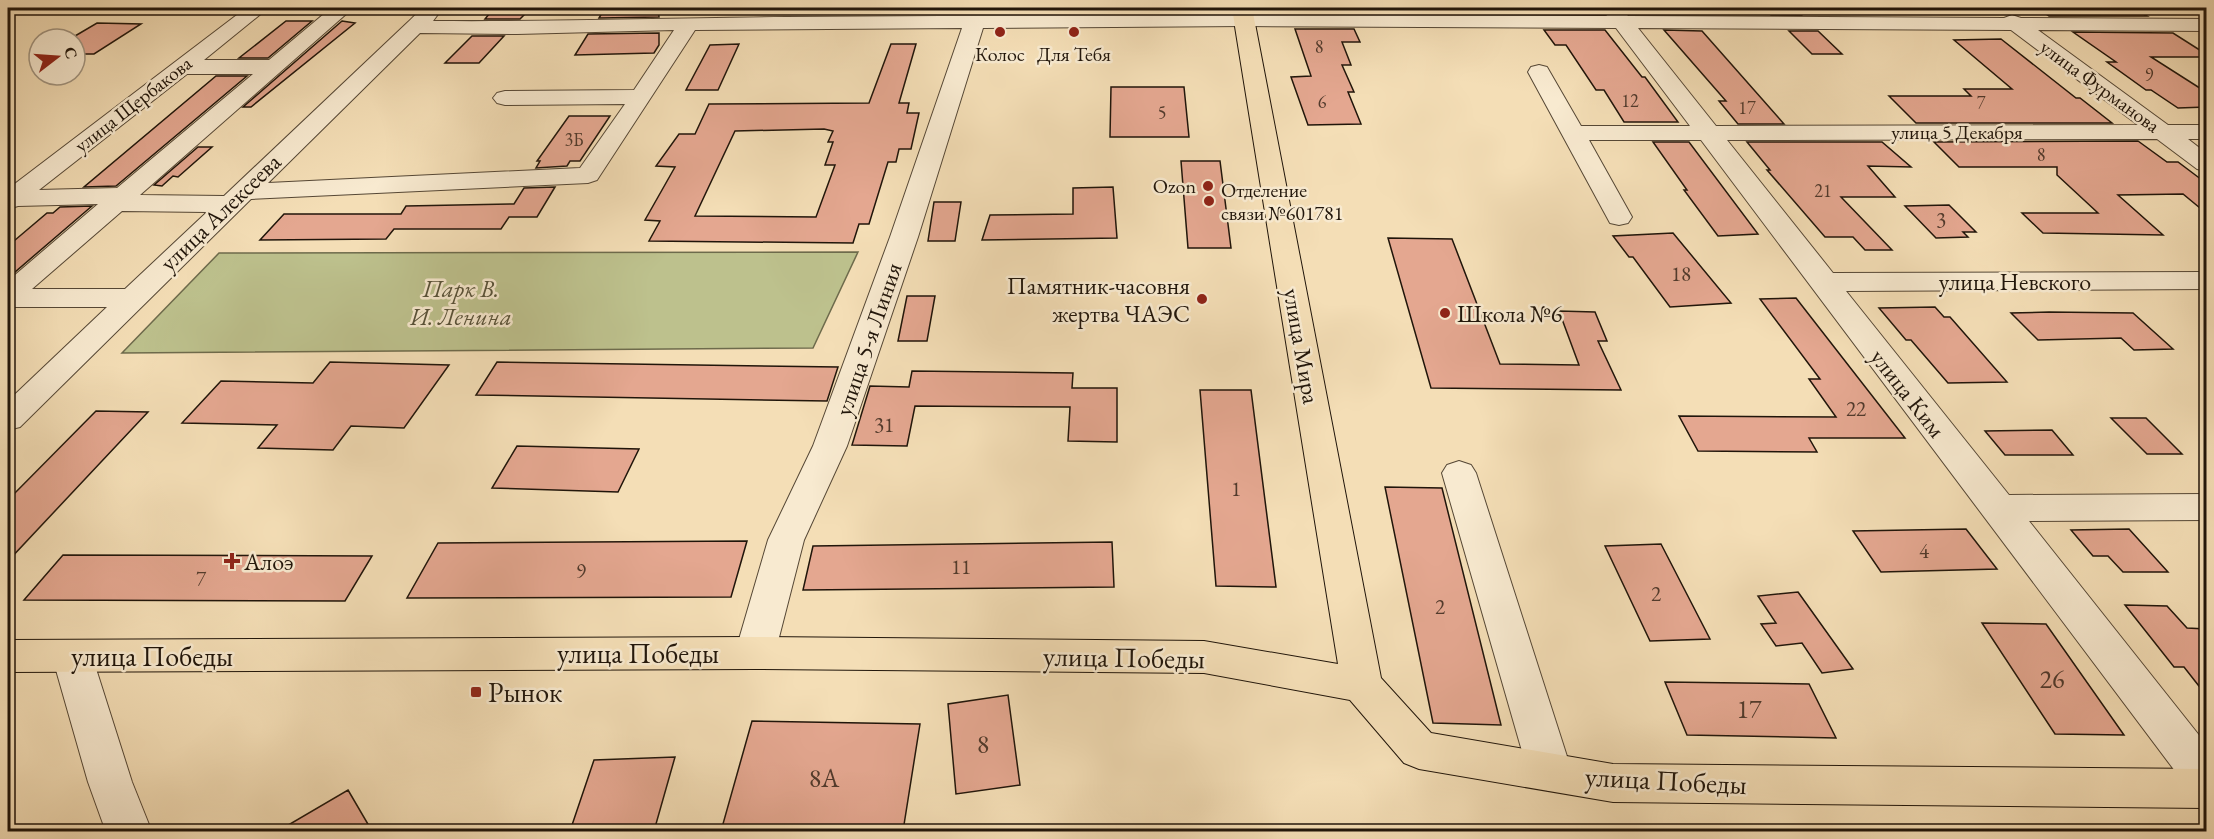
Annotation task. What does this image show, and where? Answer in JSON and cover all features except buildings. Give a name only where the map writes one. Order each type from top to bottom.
[{"type":"main road","name":"улица Мира","points":[[1243,14],[1362,685]]},
{"type":"main road","name":"улица Победы","points":[[8,656],[755,652],[1204,657],[1362,685],[1419,750],[1613,783],[2206,789]]},
{"type":"street","points":[[258,8],[281,8]]},
{"type":"street","name":"улица Щербакова","points":[[9,200],[258,8]]},
{"type":"street","points":[[8,297],[343,8]]},
{"type":"street","name":"улица Алексеева","points":[[8,418],[234,198],[435,8]]},
{"type":"street","name":"улица Фурманова","points":[[1994,8],[2206,164]]},
{"type":"street","points":[[414,27],[517,28],[689,23],[974,22],[1100,14],[1617,15],[2017,25],[2206,25]]},
{"type":"street","name":"улица Ким","points":[[1617,15],[2206,777]]},
{"type":"street","name":"улица 5-я Линия","points":[[755,652],[786,540],[830,446],[904,237],[974,22]]},
{"type":"street","points":[[9,200],[234,198],[588,174],[689,23]]},
{"type":"street","points":[[181,67],[274,67]]},
{"type":"street","points":[[1539,72],[1619,217]]},
{"type":"street","points":[[505,98],[641,97]]},
{"type":"street","name":"улица 5 Декабря","points":[[1573,134],[2206,132]]},
{"type":"street","name":"улица Невского","points":[[1823,282],[2206,280]]},
{"type":"street","points":[[8,297],[132,298]]},
{"type":"street","points":[[1459,473],[1550,772]]},
{"type":"street","points":[[1997,508],[2206,507]]},
{"type":"street","points":[[72,656],[110,782],[129,831]]},
{"type":"green space","name":"Парк В. И. Ленина","points":[[858,252],[813,348],[122,353],[219,253]]},
{"type":"place","name":"Колос","points":[[1000,32]]},
{"type":"place","name":"Для Тебя","points":[[1074,32]]},
{"type":"place","name":"Ozon","points":[[1208,186]]},
{"type":"place","name":"Отделение связи №601781","points":[[1209,201]]},
{"type":"place","name":"Памятник-часовня жертва ЧАЭС","points":[[1202,299]]},
{"type":"place","name":"Школа №6","points":[[1445,313]]},
{"type":"place","name":"Алоэ","points":[[232,561]]},
{"type":"place","name":"Рынок","points":[[476,692]]}]
